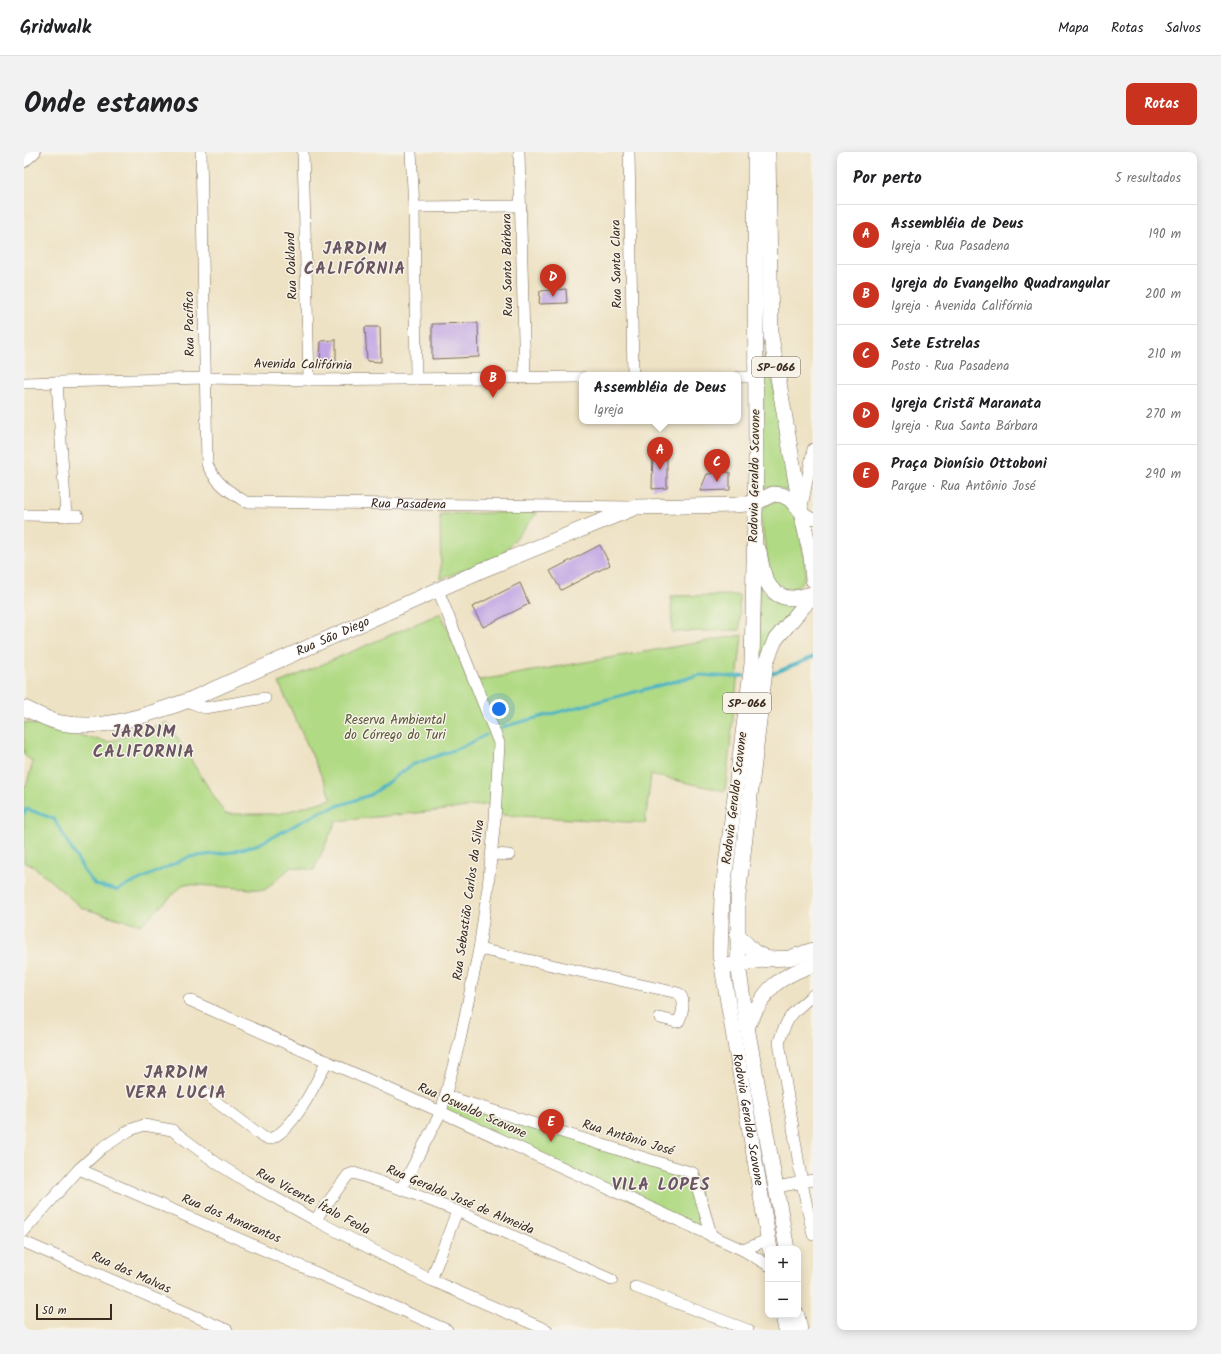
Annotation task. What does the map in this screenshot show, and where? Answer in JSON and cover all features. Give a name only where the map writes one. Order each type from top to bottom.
[{"type":"main road","name":"Rodovia Geraldo Scavone","points":[[755,152],[756,377],[752,664],[722,897],[720,955],[770,1244]]},
{"type":"main road","name":"Rodovia Geraldo Scavone","points":[[768,152],[771,336],[807,516],[813,580]]},
{"type":"main road","points":[[755,503],[773,494],[782,494],[790,499],[807,516]]},
{"type":"main road","name":"Rua Pasadena","points":[[636,507],[736,505],[755,503]]},
{"type":"main road","name":"Rua São Diego","points":[[24,708],[60,723],[102,726],[136,718],[187,701],[438,590],[636,507]]},
{"type":"main road","points":[[754,523],[767,585],[779,595],[791,598],[813,595]]},
{"type":"main road","name":"Rodovia Geraldo Scavone","points":[[787,1246],[747,1027],[738,964],[738,896],[766,662],[775,640],[813,595]]},
{"type":"main road","points":[[737,934],[754,952],[768,960]]},
{"type":"main road","points":[[722,968],[738,964],[789,958],[813,950]]},
{"type":"main road","points":[[747,1027],[758,1004],[771,986],[791,972],[813,965]]},
{"type":"main road","points":[[784,1318],[786,1330]]},
{"type":"main road","points":[[798,1318],[800,1330]]},
{"type":"street","points":[[24,162],[35,152]]},
{"type":"street","name":"Rua Pacífico","points":[[201,152],[207,464],[213,476],[225,490]]},
{"type":"street","name":"Rua Oakland","points":[[303,152],[309,380]]},
{"type":"street","points":[[411,152],[414,207],[416,379]]},
{"type":"street","name":"Rua Santa Bárbara","points":[[519,152],[525,378]]},
{"type":"street","name":"Rua Santa Clara","points":[[629,152],[633,372]]},
{"type":"street","points":[[414,207],[521,206]]},
{"type":"street","name":"Avenida Califórnia","points":[[24,383],[205,378],[309,380],[579,377]]},
{"type":"street","points":[[741,377],[756,377]]},
{"type":"street","points":[[57,382],[66,516]]},
{"type":"street","points":[[807,516],[813,449]]},
{"type":"street","name":"Rua Pasadena","points":[[225,490],[246,502],[636,507]]},
{"type":"street","points":[[596,506],[600,515],[597,523]]},
{"type":"street","points":[[24,515],[78,516]]},
{"type":"street","name":"Rua Sebastião Carlos da Silva","points":[[401,1189],[441,1112],[446,1096],[460,1040],[479,949],[492,854],[498,743],[438,590]]},
{"type":"street","points":[[187,701],[205,708],[265,698]]},
{"type":"street","points":[[492,854],[509,855]]},
{"type":"street","points":[[479,949],[678,993],[682,996],[684,999],[679,1021],[676,1022],[660,1018]]},
{"type":"street","points":[[813,995],[797,1009],[785,1023],[779,1042],[808,1181],[813,1235]]},
{"type":"street","name":"Rua Oswaldo Scavone","points":[[189,1000],[441,1112],[743,1250],[765,1263]]},
{"type":"street","points":[[206,1095],[263,1137],[269,1139],[276,1137],[304,1105],[327,1061]]},
{"type":"street","name":"Rua Antônio José","points":[[446,1096],[693,1172],[712,1237]]},
{"type":"street","name":"Rua Vicente Ítalo Feola","points":[[79,1169],[102,1148],[130,1130],[144,1125],[157,1126],[172,1130],[218,1164],[315,1220],[431,1280],[547,1330]]},
{"type":"street","points":[[24,1231],[79,1169]]},
{"type":"street","name":"Rua dos Amarantos","points":[[79,1169],[447,1330]]},
{"type":"street","name":"Rua Geraldo José de Almeida","points":[[315,1220],[348,1175],[354,1173],[401,1189],[456,1211],[612,1280]]},
{"type":"street","points":[[777,1187],[808,1181]]},
{"type":"street","points":[[431,1280],[456,1211]]},
{"type":"street","name":"Rua das Malvas","points":[[24,1242],[227,1330]]},
{"type":"street","points":[[743,1250],[770,1244]]},
{"type":"street","points":[[635,1287],[748,1330]]},
{"type":"green space","points":[[764,354],[767,355],[796,494],[775,487],[762,488]]},
{"type":"green space","points":[[777,500],[793,508],[805,561],[804,579],[797,586],[790,589],[781,588],[771,581],[760,515],[765,506]]},
{"type":"green space","points":[[538,512],[501,556],[441,579],[440,514]]},
{"type":"green space","points":[[759,586],[770,598],[779,603],[795,606],[757,677]]},
{"type":"green space","points":[[739,595],[740,630],[672,632],[671,596]]},
{"type":"green space","name":"Reserva Ambiental do Córrego do Turi","points":[[441,613],[469,682],[742,635],[725,791],[651,775],[645,823],[502,815],[490,804],[336,821],[314,870],[291,867],[265,890],[184,884],[141,925],[82,908],[32,865],[24,863],[24,786],[26,786],[33,762],[24,755],[24,722],[108,742],[167,722],[225,814],[278,814],[332,799],[279,683]]},
{"type":"green space","points":[[446,1096],[693,1173],[712,1237],[441,1112]]},
{"type":"building","points":[[566,289],[567,303],[539,304],[540,291]]},
{"type":"building","points":[[478,323],[479,357],[432,359],[432,324]]},
{"type":"building","points":[[365,327],[380,327],[381,362],[367,361]]},
{"type":"building","points":[[336,340],[336,364],[320,363],[321,341]]},
{"type":"building","points":[[653,451],[667,451],[667,488],[652,489]]},
{"type":"building","points":[[730,472],[730,490],[700,491],[707,474]]},
{"type":"building","points":[[600,545],[610,565],[561,590],[550,571]]},
{"type":"building","points":[[520,583],[529,604],[483,627],[472,607]]},
{"type":"waterway","points":[[771,673],[777,672],[813,657]]},
{"type":"waterway","points":[[502,727],[699,675],[732,677],[744,676]]},
{"type":"waterway","points":[[24,813],[27,809],[54,819],[83,869],[95,885],[117,890],[189,857],[232,852],[259,844],[320,812],[370,795],[412,765],[462,747],[486,735]]},
{"type":"place","name":"Igreja Cristã Maranata","points":[[553,297]]},
{"type":"place","name":"Igreja do Evangelho Quadrangular","points":[[493,398]]},
{"type":"place","name":"Assembléia de Deus","points":[[660,470]]},
{"type":"place","name":"Sete Estrelas","points":[[717,482]]},
{"type":"place","name":"Praça Dionísio Ottoboni","points":[[551,1142]]},
{"type":"district","name":"JARDIM CALIFÓRNIA","points":[[355,259]]},
{"type":"district","name":"JARDIM CALIFORNIA","points":[[144,742]]},
{"type":"district","name":"JARDIM VERA LUCIA","points":[[176,1083]]},
{"type":"district","name":"VILA LOPES","points":[[661,1185]]}]
